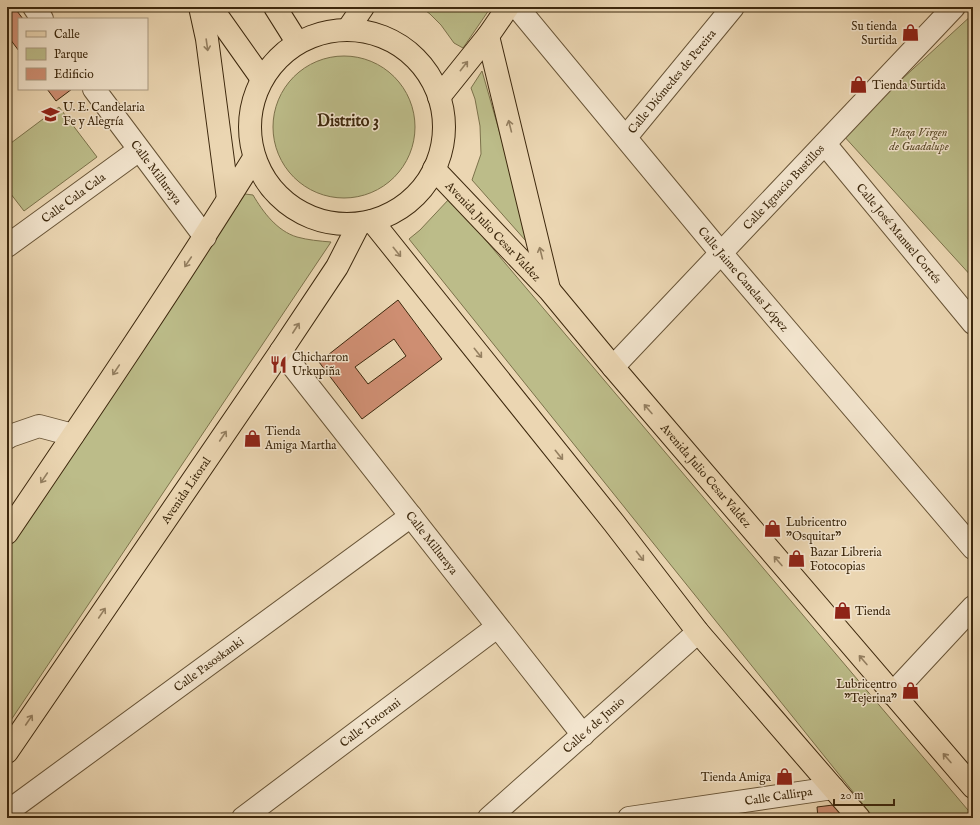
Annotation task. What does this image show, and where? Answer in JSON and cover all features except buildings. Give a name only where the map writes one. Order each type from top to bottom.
[{"type":"main road","points":[[200,7],[207,39],[228,199]]},
{"type":"main road","points":[[211,7],[262,78]]},
{"type":"main road","points":[[275,7],[297,42]]},
{"type":"main road","points":[[348,29],[363,7]]},
{"type":"main road","points":[[439,97],[488,36],[508,7]]},
{"type":"main road","points":[[337,29],[366,31],[384,36],[400,44],[414,56],[426,70],[435,85],[443,115],[444,134],[441,152],[434,169],[423,187],[409,202],[392,214],[366,223],[335,224],[314,219],[294,209],[277,196],[264,178],[254,158],[250,138],[249,118],[254,97],[262,78],[277,58],[297,42],[317,33],[337,29]]},
{"type":"main road","points":[[488,36],[550,290]]},
{"type":"main road","points":[[7,533],[205,236],[254,158]]},
{"type":"main road","name":"Avenida Julio Cesar Valdez","points":[[434,169],[550,290],[613,367],[973,788]]},
{"type":"main road","points":[[366,223],[614,523],[698,632],[859,818]]},
{"type":"main road","name":"Avenida Litoral","points":[[7,752],[281,351],[366,223]]},
{"type":"street","points":[[34,7],[41,18]]},
{"type":"street","name":"Calle Jaime Canelas López","points":[[517,7],[721,252],[973,548]]},
{"type":"street","name":"Calle Diómedes de Pereira","points":[[626,137],[733,7]]},
{"type":"street","name":"Calle Ignacio Bustillos","points":[[613,367],[954,7]]},
{"type":"street","name":"Calle Milluraya","points":[[95,90],[205,236]]},
{"type":"street","name":"Calle José Manuel Cortés","points":[[825,144],[973,323]]},
{"type":"street","name":"Calle Cala Cala","points":[[8,243],[139,150]]},
{"type":"street","name":"Calle Milluraya","points":[[281,351],[582,735]]},
{"type":"street","points":[[7,438],[39,426],[73,435]]},
{"type":"street","name":"Calle Pasoskanki","points":[[7,812],[410,516]]},
{"type":"street","points":[[892,694],[973,607]]},
{"type":"street","name":"Calle Totorani","points":[[243,818],[497,627]]},
{"type":"street","name":"Calle 6 de Junio","points":[[489,818],[698,632]]},
{"type":"street","name":"Calle Callirpa","points":[[629,818],[833,788]]},
{"type":"green space","points":[[421,7],[491,7],[463,48],[454,43],[441,25]]},
{"type":"green space","name":"Plaza Virgen de Guadalupe","points":[[973,14],[973,278],[842,134]]},
{"type":"green space","points":[[351,56],[378,64],[395,76],[410,100],[414,113],[414,141],[410,154],[395,178],[371,193],[358,197],[337,198],[310,190],[293,178],[278,154],[274,141],[273,120],[281,93],[293,76],[317,61],[330,57]]},
{"type":"green space","points":[[482,71],[533,249],[472,180],[481,154],[480,126],[475,99],[471,88]]},
{"type":"green space","points":[[59,107],[97,157],[24,211],[7,189],[7,146]]},
{"type":"green space","points":[[245,194],[253,195],[271,220],[277,226],[290,234],[305,239],[331,242],[7,726],[7,546]]},
{"type":"green space","points":[[450,198],[973,816],[973,818],[874,818],[409,239],[420,230]]},
{"type":"place","name":"Su tienda Surtida","points":[[910,33]]},
{"type":"place","name":"Tienda Surtida","points":[[859,85]]},
{"type":"place","name":"U. E. Candelaria Fe y Alegría","points":[[50,114]]},
{"type":"place","name":"Chicharron Urkupiña","points":[[279,364]]},
{"type":"place","name":"Tienda Amiga Martha","points":[[252,438]]},
{"type":"place","name":"Lubricentro \"Osquitar\"","points":[[773,529]]},
{"type":"place","name":"Bazar Libreria Fotocopias","points":[[797,559]]},
{"type":"place","name":"Tienda","points":[[842,611]]},
{"type":"place","name":"Lubricentro \"Tejerina\"","points":[[910,691]]},
{"type":"place","name":"Tienda Amiga","points":[[784,777]]},
{"type":"district","name":"Distrito 3","points":[[348,120]]}]
